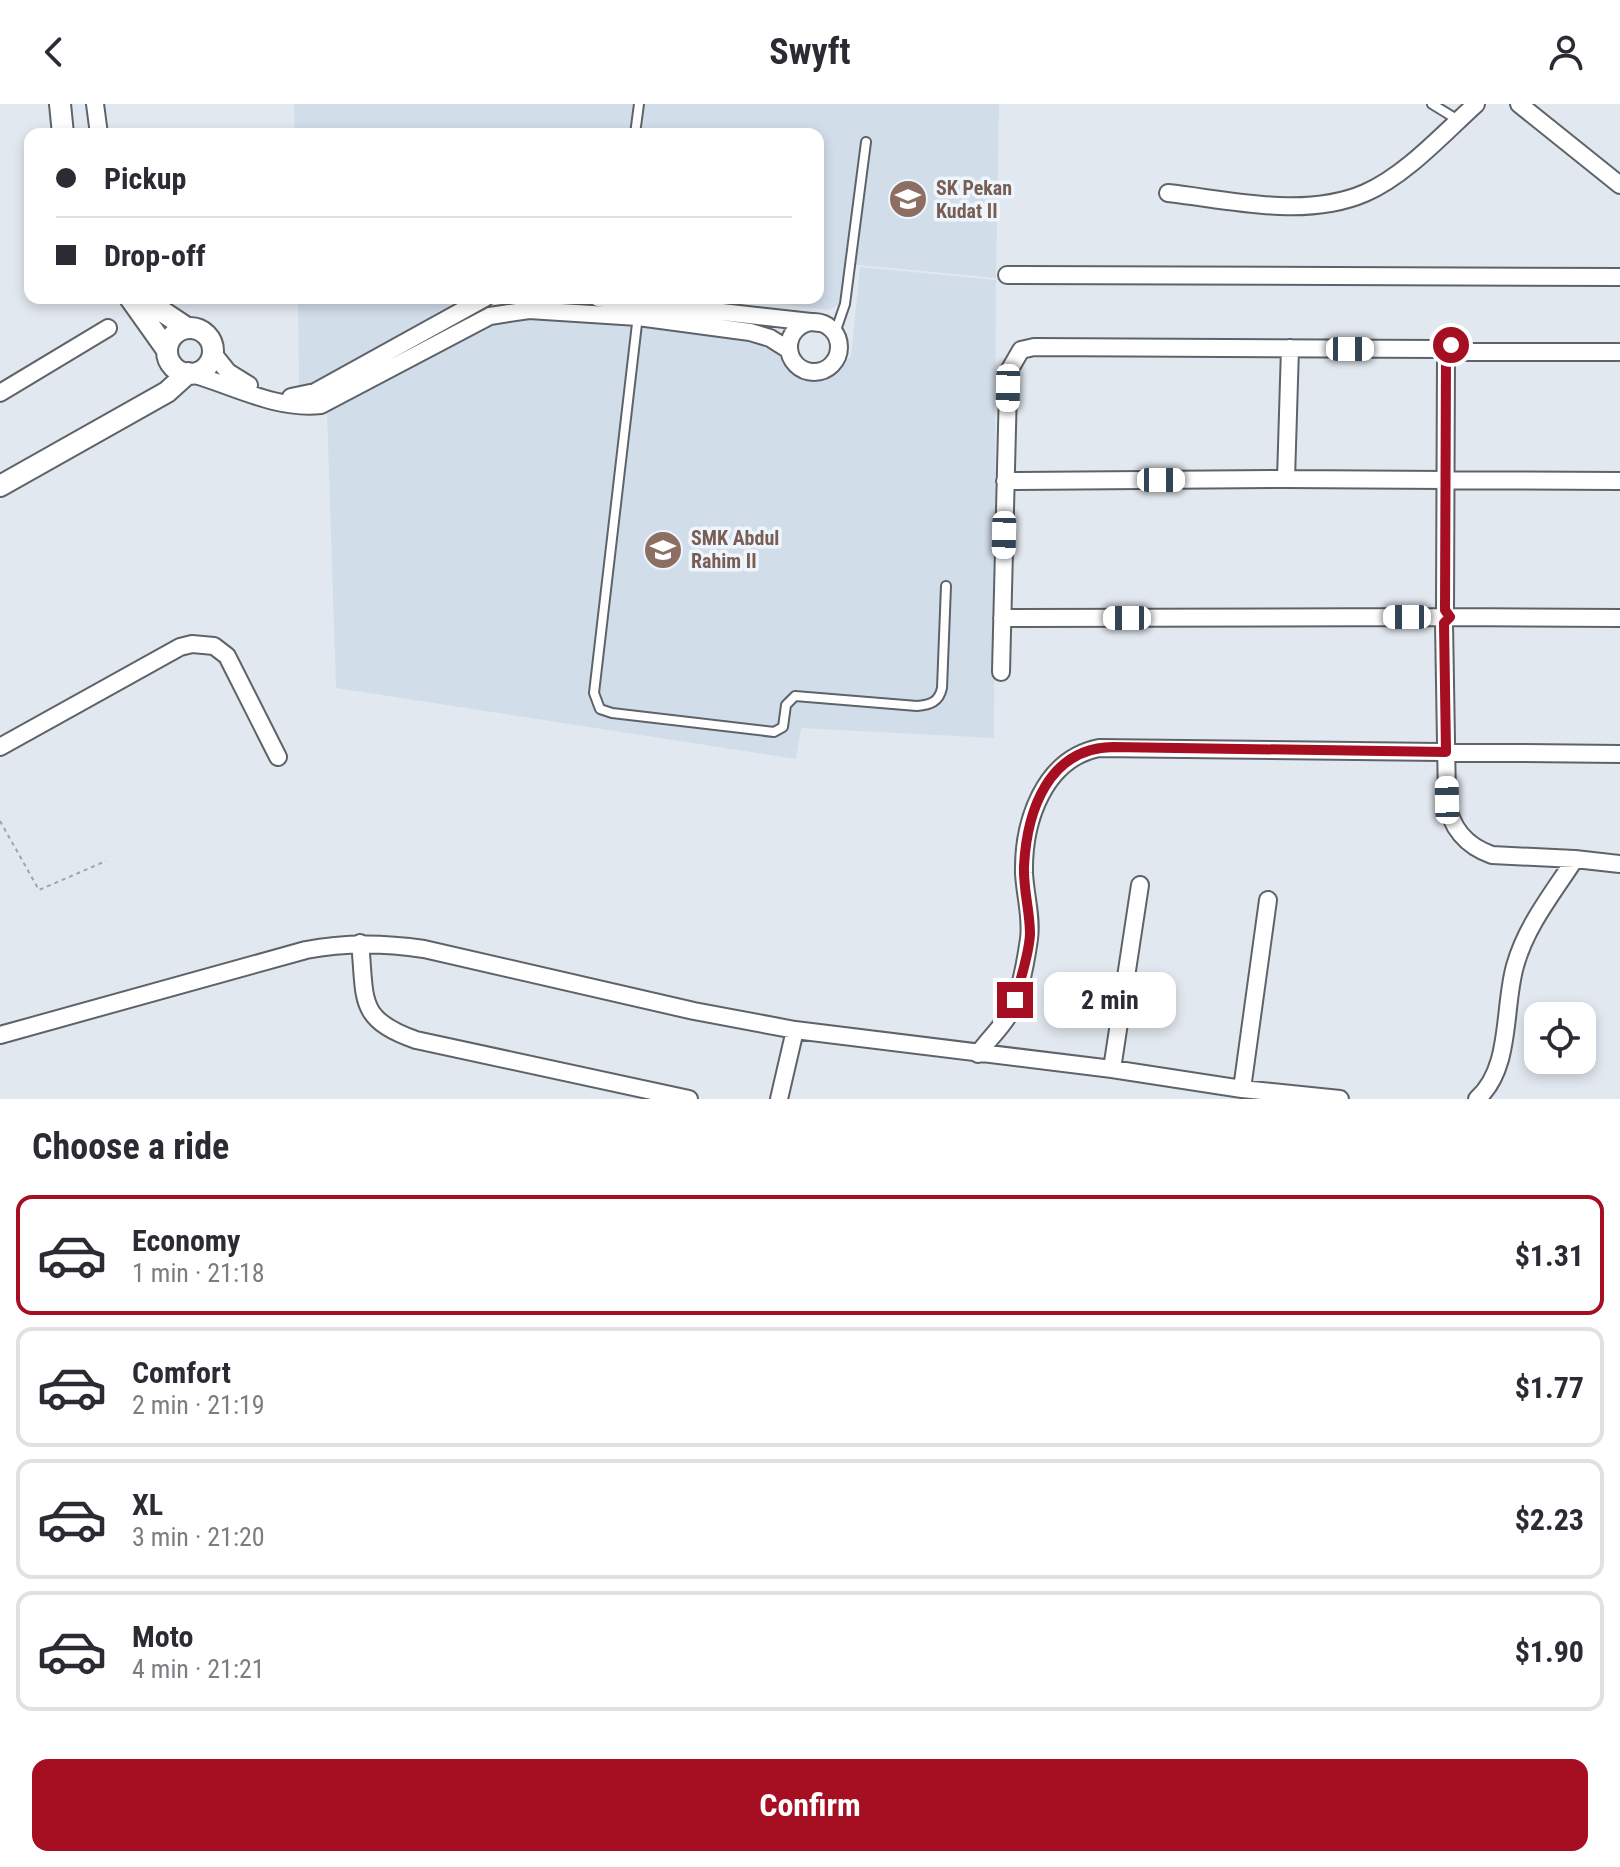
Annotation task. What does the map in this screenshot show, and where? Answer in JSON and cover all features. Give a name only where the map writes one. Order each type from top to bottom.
[{"type":"street","points":[[60,104],[62,128]]},
{"type":"street","points":[[95,104],[98,128]]},
{"type":"street","points":[[1168,193],[1296,206],[1365,193],[1422,154],[1476,104]]},
{"type":"street","points":[[1519,104],[1620,185]]},
{"type":"street","points":[[1007,275],[1620,277]]},
{"type":"street","points":[[134,304],[180,366],[281,404],[321,405],[490,316],[529,310],[638,310],[820,323]]},
{"type":"street","points":[[151,304],[187,328],[208,337],[212,352],[228,372],[246,384],[289,397],[307,396],[474,304]]},
{"type":"street","points":[[627,304],[638,310],[750,332],[770,338],[789,350]]},
{"type":"street","points":[[811,322],[820,323],[835,333],[839,349],[837,358],[824,370],[816,372],[799,368],[789,350],[791,337],[795,330],[811,322]]},
{"type":"street","points":[[0,393],[108,328]]},
{"type":"street","points":[[180,366],[173,335],[187,328]]},
{"type":"street","points":[[1001,672],[1010,369],[1021,350],[1034,347],[1290,348],[1446,353],[1620,352]]},
{"type":"street","points":[[1286,479],[1290,348]]},
{"type":"street","points":[[0,486],[140,406],[180,366],[206,367],[212,352]]},
{"type":"street","points":[[1446,353],[1444,617],[1448,812],[1468,842],[1492,855],[1620,864]]},
{"type":"street","points":[[1005,481],[1620,481]]},
{"type":"street","points":[[1002,618],[1620,618]]},
{"type":"street","points":[[0,747],[162,656],[192,644],[204,644],[214,646],[227,656],[278,757]]},
{"type":"street","points":[[978,1054],[1008,1016],[1027,950],[1030,935],[1024,869],[1028,836],[1038,802],[1053,772],[1074,755],[1113,747],[1620,754]]},
{"type":"street","points":[[1477,1099],[1494,1078],[1515,965],[1531,925],[1575,859]]},
{"type":"street","points":[[1112,1069],[1140,885]]},
{"type":"street","points":[[1242,1089],[1268,900]]},
{"type":"street","points":[[360,943],[367,1004],[371,1015],[388,1029],[416,1040],[689,1099]]},
{"type":"street","points":[[0,1035],[306,950],[385,943],[795,1030],[1112,1069],[1281,1096],[1340,1099]]},
{"type":"street","points":[[779,1099],[795,1030]]},
{"type":"lane","points":[[636,128],[639,104]]},
{"type":"lane","points":[[1432,104],[1458,120]]},
{"type":"lane","points":[[835,333],[845,304],[866,142]]},
{"type":"lane","points":[[638,310],[594,693],[600,709],[766,732],[783,727],[786,705],[795,696],[917,706],[931,704],[939,697],[942,688],[946,586]]},
{"type":"path","points":[[0,821],[39,890],[106,861]]},
{"type":"shaded area","name":"SK Pekan Kudat II","points":[[294,104],[999,104],[996,278],[849,264],[844,301],[829,310],[780,304],[824,304],[824,128],[295,128]]},
{"type":"shaded area","name":"SMK Abdul Rahim II","points":[[860,267],[996,280],[994,738],[801,728],[796,759],[336,688],[327,411],[506,318],[553,313],[768,338],[801,375],[831,375],[851,356]]},
{"type":"shaded area","points":[[298,304],[452,304],[310,386],[299,389]]},
{"type":"place","name":"SK Pekan Kudat II","points":[[908,199]]},
{"type":"place","name":"SMK Abdul Rahim II","points":[[663,550]]},
{"type":"route","points":[[1015,1000],[1030,935],[1024,869],[1028,836],[1038,802],[1053,772],[1074,755],[1113,747],[1446,752],[1444,623],[1449,620],[1450,614],[1445,610],[1446,358],[1453,354],[1451,345]]}]
